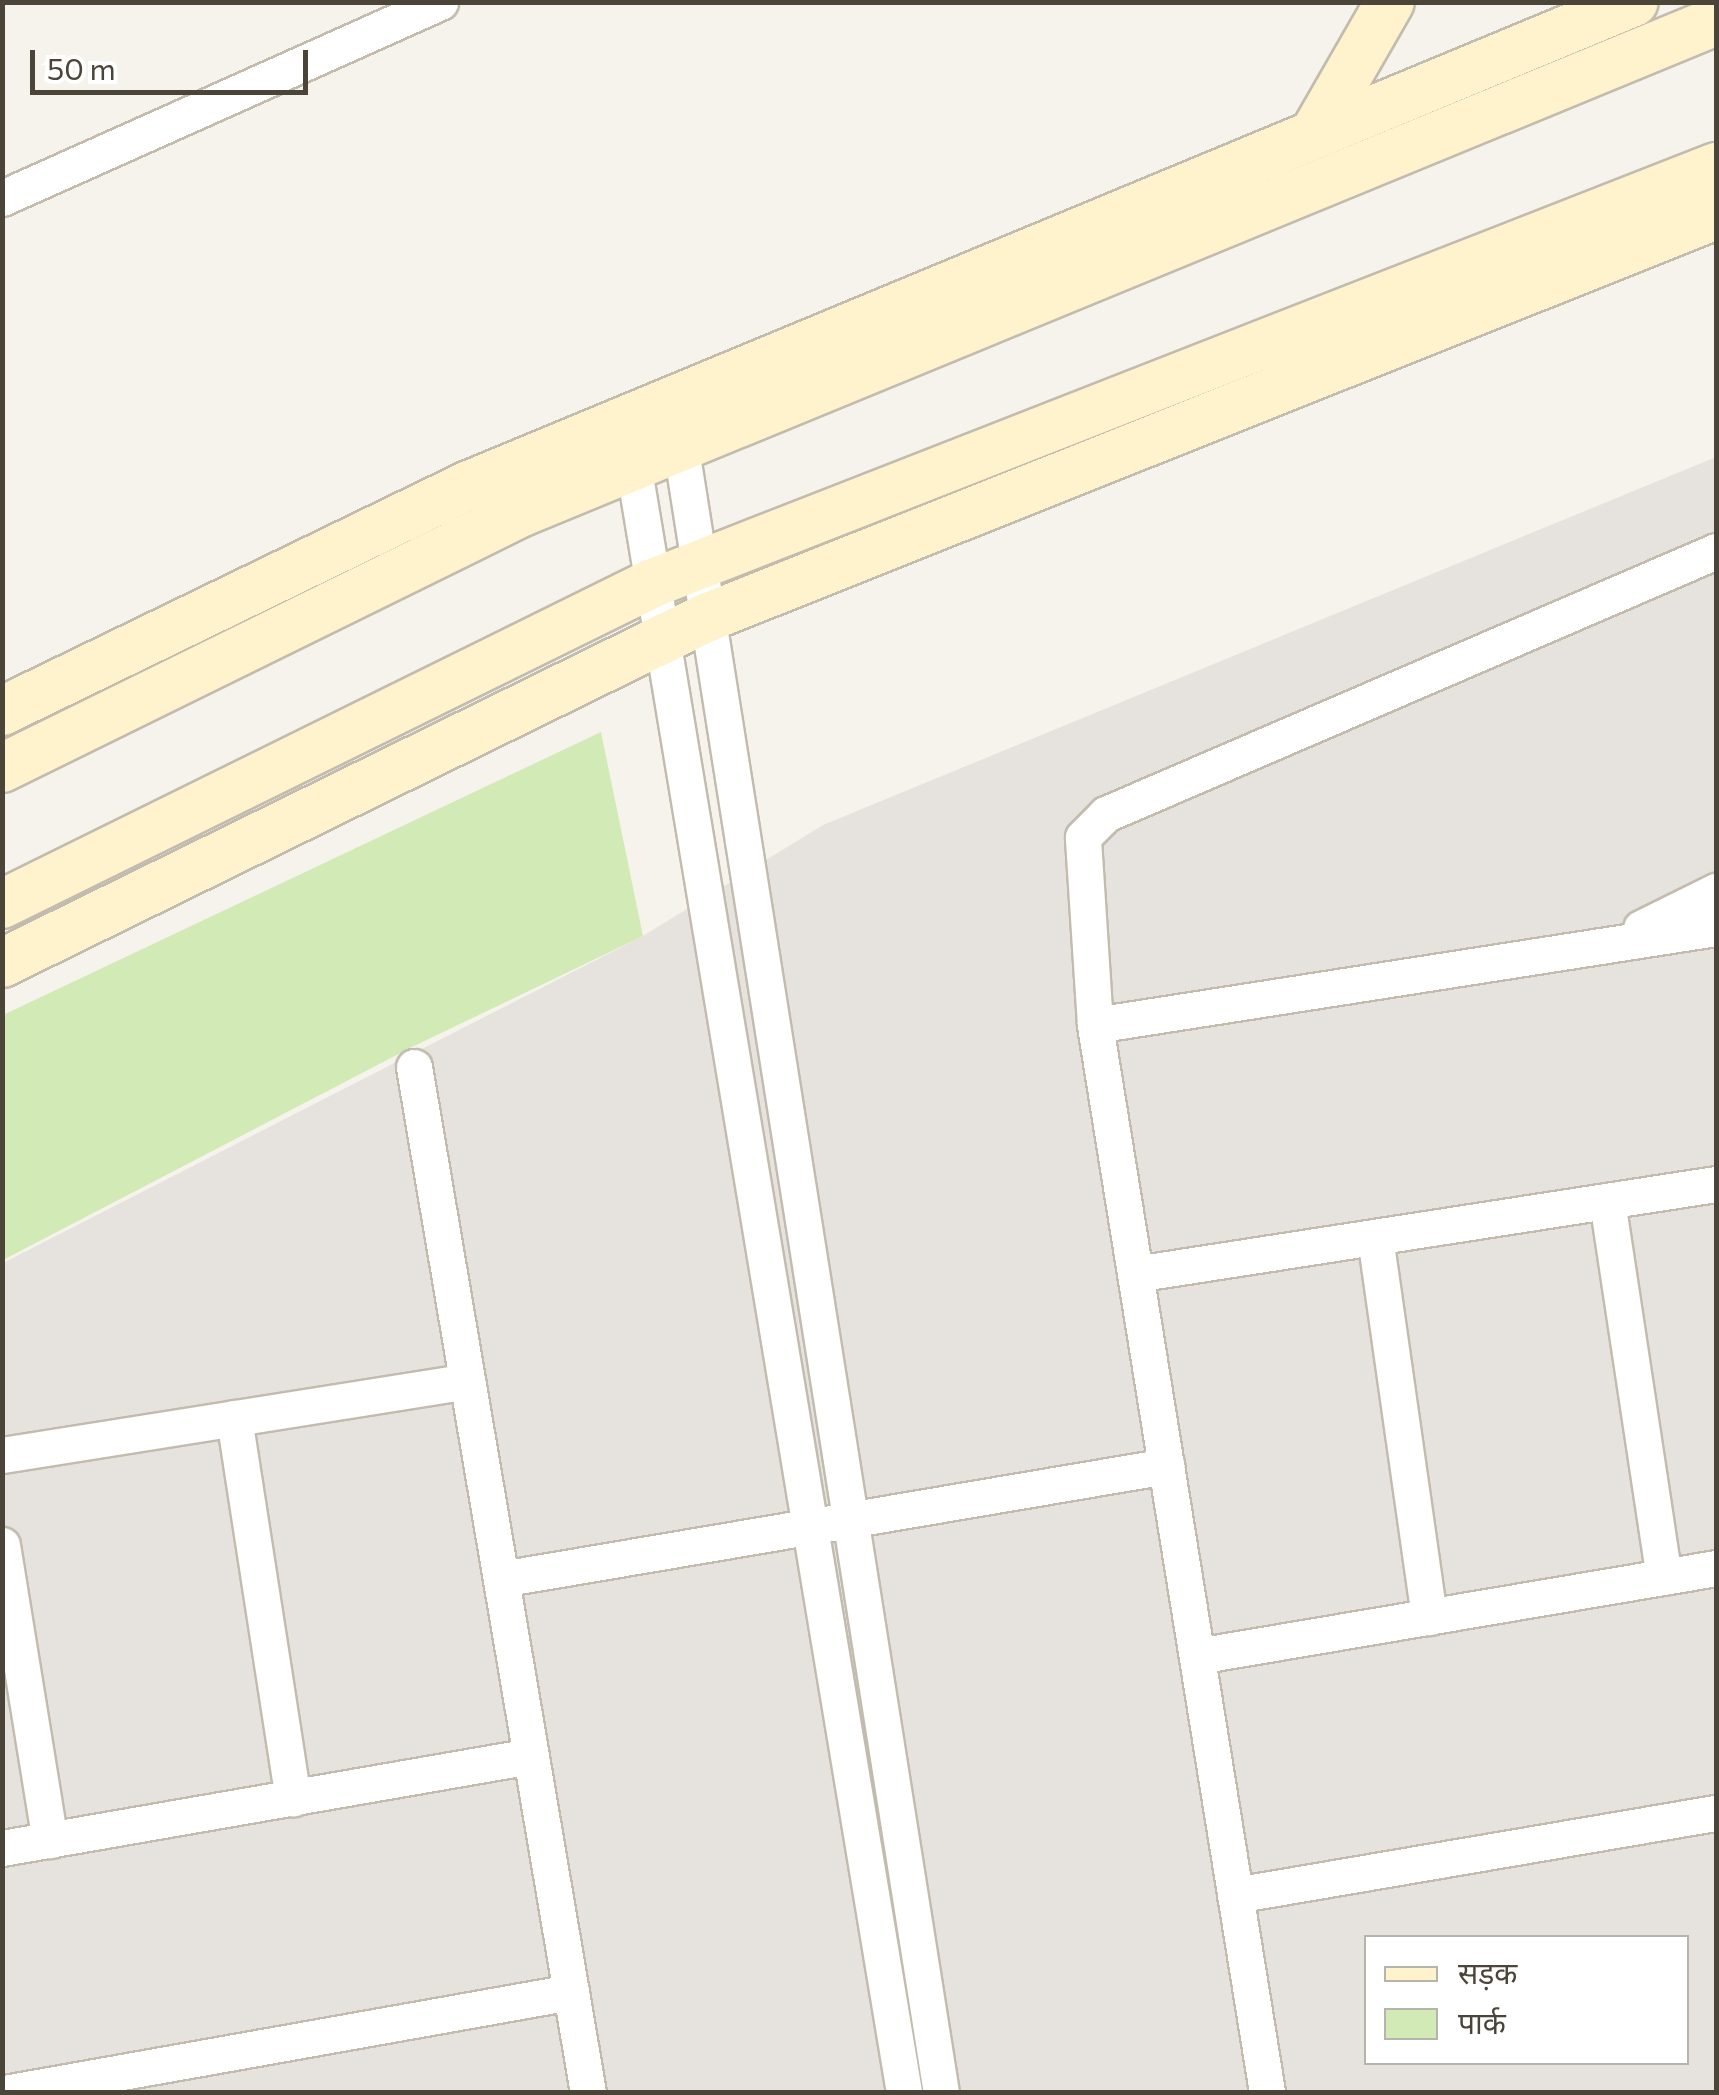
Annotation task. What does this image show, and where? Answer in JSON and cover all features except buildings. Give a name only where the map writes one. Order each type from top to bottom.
[{"type":"street","points":[[2,198],[440,2]]},
{"type":"street","points":[[1314,134],[1390,2]]},
{"type":"street","points":[[2,711],[466,486],[1634,2]]},
{"type":"street","points":[[2,768],[522,512],[1716,21]]},
{"type":"street","points":[[2,904],[654,583],[1716,166]]},
{"type":"street","points":[[2,964],[706,618],[1716,214]]},
{"type":"street","points":[[673,398],[941,2092]]},
{"type":"street","points":[[625,418],[904,2092]]},
{"type":"street","points":[[1267,2092],[1095,1024],[1079,852],[1090,826],[1716,551]]},
{"type":"street","points":[[1607,945],[1716,891]]},
{"type":"street","points":[[1095,1024],[1716,928]]},
{"type":"street","points":[[414,1067],[588,2092]]},
{"type":"street","points":[[1136,1274],[1716,1184]]},
{"type":"street","points":[[1607,1201],[1664,1577]]},
{"type":"street","points":[[1375,1237],[1429,1617]]},
{"type":"street","points":[[2,1455],[467,1381]]},
{"type":"street","points":[[234,1418],[293,1798]]},
{"type":"street","points":[[501,1579],[847,1516],[1166,1466]]},
{"type":"street","points":[[2,1545],[50,1840]]},
{"type":"street","points":[[1197,1656],[1716,1568]]},
{"type":"street","points":[[2,1848],[531,1756]]},
{"type":"street","points":[[1236,1894],[1716,1813]]},
{"type":"street","points":[[10,2092],[571,1992]]},
{"type":"shaded area","points":[[1716,457],[1716,2092],[3,2092],[3,1263],[643,936],[823,825]]},
{"type":"green space","points":[[601,732],[643,936],[410,1048],[3,1260],[3,1015]]}]
